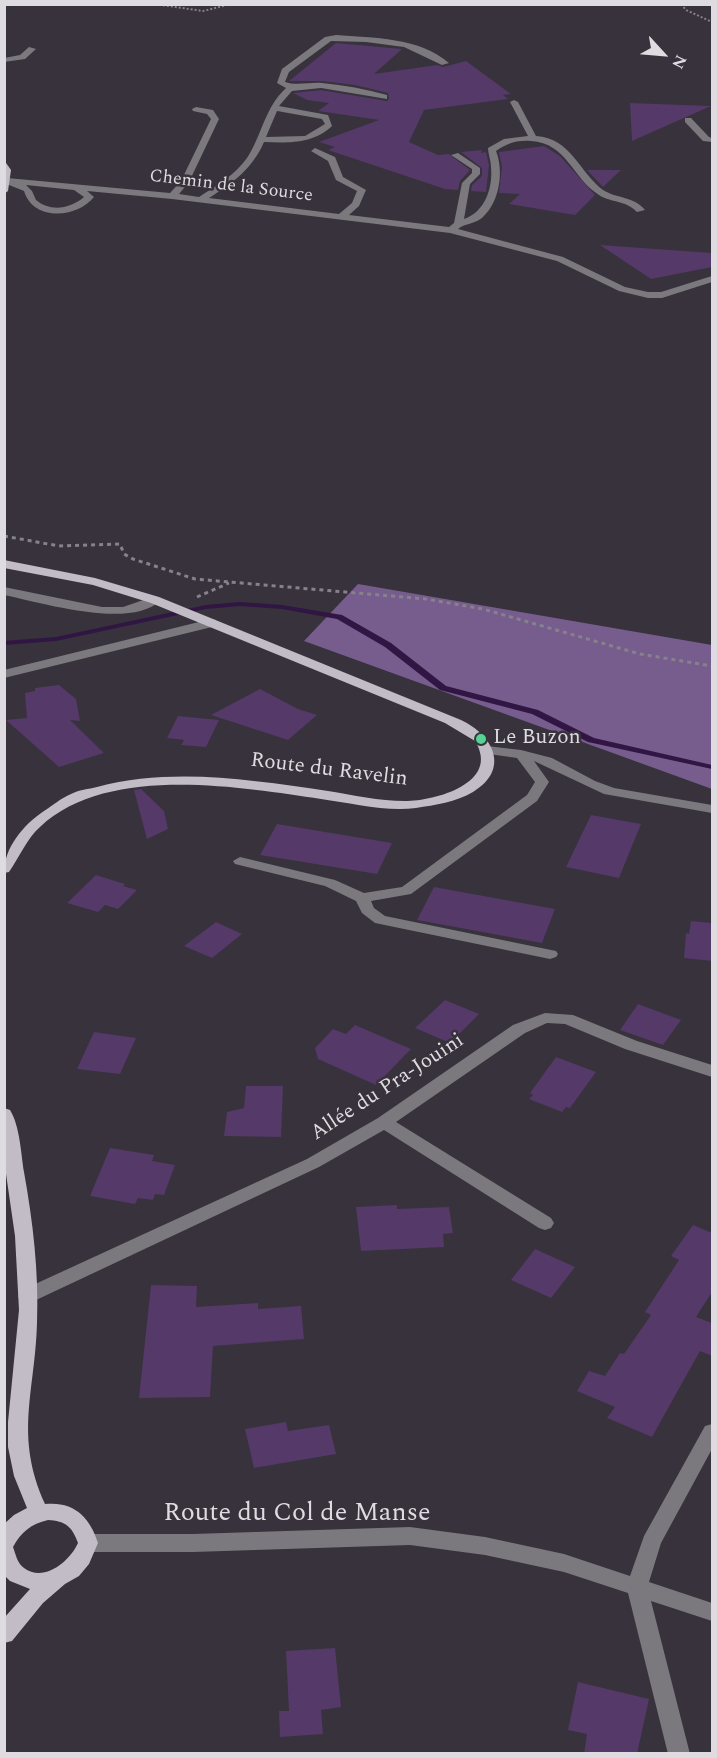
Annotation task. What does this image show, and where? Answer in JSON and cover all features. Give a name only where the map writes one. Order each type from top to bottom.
[{"type":"main road","points":[[4,162],[6,180],[4,191]]},
{"type":"main road","points":[[4,564],[95,582],[155,600],[459,724],[481,739],[487,750]]},
{"type":"main road","name":"Route du Ravelin","points":[[4,869],[25,836],[41,820],[79,797],[106,788],[161,779],[215,780],[405,805],[428,802],[462,793],[483,775],[488,762],[487,750]]},
{"type":"main road","points":[[4,1114],[27,1296],[17,1439],[26,1482],[39,1512]]},
{"type":"main road","points":[[4,1545],[7,1535],[15,1525],[39,1512],[64,1512],[74,1516],[82,1524],[88,1543],[79,1564],[57,1578],[35,1597],[4,1634]]},
{"type":"main road","points":[[4,1550],[5,1559],[10,1568],[24,1577],[43,1581],[57,1578]]},
{"type":"street","points":[[291,87],[281,83],[285,71],[328,39],[336,37],[387,41],[423,49],[445,63]]},
{"type":"street","points":[[4,60],[22,57],[32,49]]},
{"type":"street","points":[[201,199],[242,170],[256,150],[282,95],[291,87],[301,85],[353,89],[384,97]]},
{"type":"street","points":[[514,102],[532,132],[532,138]]},
{"type":"street","points":[[260,139],[308,138],[323,132],[329,124],[325,117],[276,108]]},
{"type":"street","points":[[172,196],[185,182],[215,119],[210,112],[196,109]]},
{"type":"street","points":[[688,120],[705,139],[712,140]]},
{"type":"street","points":[[454,227],[480,216],[495,188],[498,161],[491,150],[501,142],[532,138],[558,144],[602,193],[636,205],[640,210]]},
{"type":"street","points":[[315,151],[332,159],[339,178],[362,190],[356,204],[341,217]]},
{"type":"street","points":[[454,227],[466,183],[476,174],[476,168],[455,155]]},
{"type":"street","points":[[6,180],[27,189],[30,200],[37,205],[52,210],[72,207],[86,201],[89,197],[86,192],[74,186]]},
{"type":"street","name":"Chemin de la Source","points":[[6,180],[201,199],[341,217],[454,227],[560,260],[622,289],[648,295],[662,294],[712,279]]},
{"type":"street","points":[[4,591],[102,610],[124,611],[155,600]]},
{"type":"street","points":[[4,674],[211,623]]},
{"type":"street","points":[[487,750],[521,754],[554,764],[595,786],[653,801],[691,804],[712,809]]},
{"type":"street","points":[[240,861],[330,883],[362,897],[406,891],[532,798],[542,782],[521,754]]},
{"type":"street","points":[[362,897],[367,910],[380,920],[550,954]]},
{"type":"street","name":"Allée du Pra-Jouini","points":[[27,1296],[313,1163],[384,1122],[519,1029],[545,1018],[567,1019],[631,1045],[712,1071]]},
{"type":"street","points":[[384,1122],[545,1224]]},
{"type":"street","points":[[679,1754],[637,1586],[651,1542],[712,1432]]},
{"type":"street","name":"Route du Col de Manse","points":[[88,1543],[193,1543],[411,1536],[485,1546],[564,1563],[712,1612]]},
{"type":"path","points":[[155,4],[204,12],[215,12],[231,4]]},
{"type":"path","points":[[681,4],[686,10],[712,22]]},
{"type":"path","points":[[4,536],[59,546],[120,544],[123,546],[124,555],[195,579],[426,599],[483,609],[640,654],[712,666]]},
{"type":"path","points":[[174,608],[230,582]]},
{"type":"shaded area","points":[[358,584],[712,645],[712,789],[304,641]]},
{"type":"building","points":[[336,43],[402,49],[374,74],[437,65],[443,67],[466,61],[511,94],[503,95],[508,99],[424,110],[409,142],[438,155],[449,154],[470,170],[460,181],[458,190],[445,189],[328,150],[335,147],[319,142],[379,120],[318,111],[329,103],[307,100],[293,93],[321,90],[387,101],[389,99],[388,93],[355,85],[322,81],[289,81]]},
{"type":"building","points":[[630,103],[711,106],[632,141]]},
{"type":"building","points":[[544,146],[560,156],[595,195],[575,215],[509,204],[520,194],[499,193],[502,167],[499,152]]},
{"type":"building","points":[[482,150],[481,153],[486,152],[489,165],[486,192],[471,191],[472,185],[482,176],[482,168],[461,152]]},
{"type":"building","points":[[587,170],[621,170],[603,187]]},
{"type":"building","points":[[600,245],[712,253],[712,267],[651,279]]},
{"type":"building","points":[[59,685],[76,699],[80,721],[70,720],[104,753],[59,767],[6,720],[27,718],[25,693],[35,691],[35,688]]},
{"type":"building","points":[[260,689],[298,709],[317,715],[288,740],[211,715]]},
{"type":"building","points":[[178,716],[219,720],[206,747],[181,745],[184,740],[167,738]]},
{"type":"building","points":[[141,789],[164,811],[168,829],[147,839],[134,790]]},
{"type":"building","points":[[591,815],[641,824],[619,878],[566,867]]},
{"type":"building","points":[[277,824],[392,843],[377,874],[260,855]]},
{"type":"building","points":[[96,875],[137,890],[118,909],[105,905],[98,912],[67,903]]},
{"type":"building","points":[[434,887],[555,909],[542,943],[417,920]]},
{"type":"building","points":[[691,921],[712,923],[712,961],[684,958],[686,933],[689,934]]},
{"type":"building","points":[[216,922],[242,934],[212,958],[184,946]]},
{"type":"building","points":[[445,1000],[479,1014],[450,1043],[415,1028]]},
{"type":"building","points":[[638,1004],[681,1020],[663,1045],[620,1030]]},
{"type":"building","points":[[355,1025],[411,1049],[376,1085],[318,1059],[315,1048],[333,1029],[346,1034]]},
{"type":"building","points":[[94,1032],[136,1038],[120,1074],[77,1069]]},
{"type":"building","points":[[556,1057],[596,1072],[570,1108],[566,1107],[562,1112],[529,1099],[533,1095],[530,1093]]},
{"type":"building","points":[[246,1086],[283,1086],[281,1137],[224,1136],[227,1112],[244,1108]]},
{"type":"building","points":[[110,1148],[154,1155],[152,1161],[175,1165],[164,1195],[155,1194],[153,1200],[138,1198],[135,1204],[90,1196]]},
{"type":"building","points":[[397,1205],[397,1209],[449,1207],[453,1233],[443,1234],[444,1247],[361,1251],[356,1207]]},
{"type":"building","points":[[693,1225],[712,1233],[712,1292],[696,1317],[712,1323],[712,1356],[700,1351],[652,1437],[607,1418],[615,1407],[577,1391],[589,1371],[605,1376],[620,1353],[624,1354],[651,1315],[645,1312],[679,1260],[671,1256]]},
{"type":"building","points":[[535,1249],[575,1267],[551,1298],[511,1280]]},
{"type":"building","points":[[151,1285],[197,1286],[196,1307],[258,1303],[258,1309],[301,1306],[304,1339],[213,1346],[210,1397],[139,1398]]},
{"type":"building","points":[[286,1422],[288,1431],[329,1425],[336,1454],[254,1468],[245,1429]]},
{"type":"building","points":[[335,1648],[341,1707],[321,1710],[323,1734],[280,1737],[279,1711],[289,1711],[286,1651]]},
{"type":"building","points":[[578,1682],[649,1699],[637,1754],[584,1754],[587,1734],[568,1730]]},
{"type":"waterway","name":"Le Buzon","points":[[4,643],[56,639],[206,607],[240,604],[282,607],[339,617],[388,645],[443,688],[535,712],[591,740],[712,767]]},
{"type":"place","name":"Le Buzon","points":[[481,739]]}]
